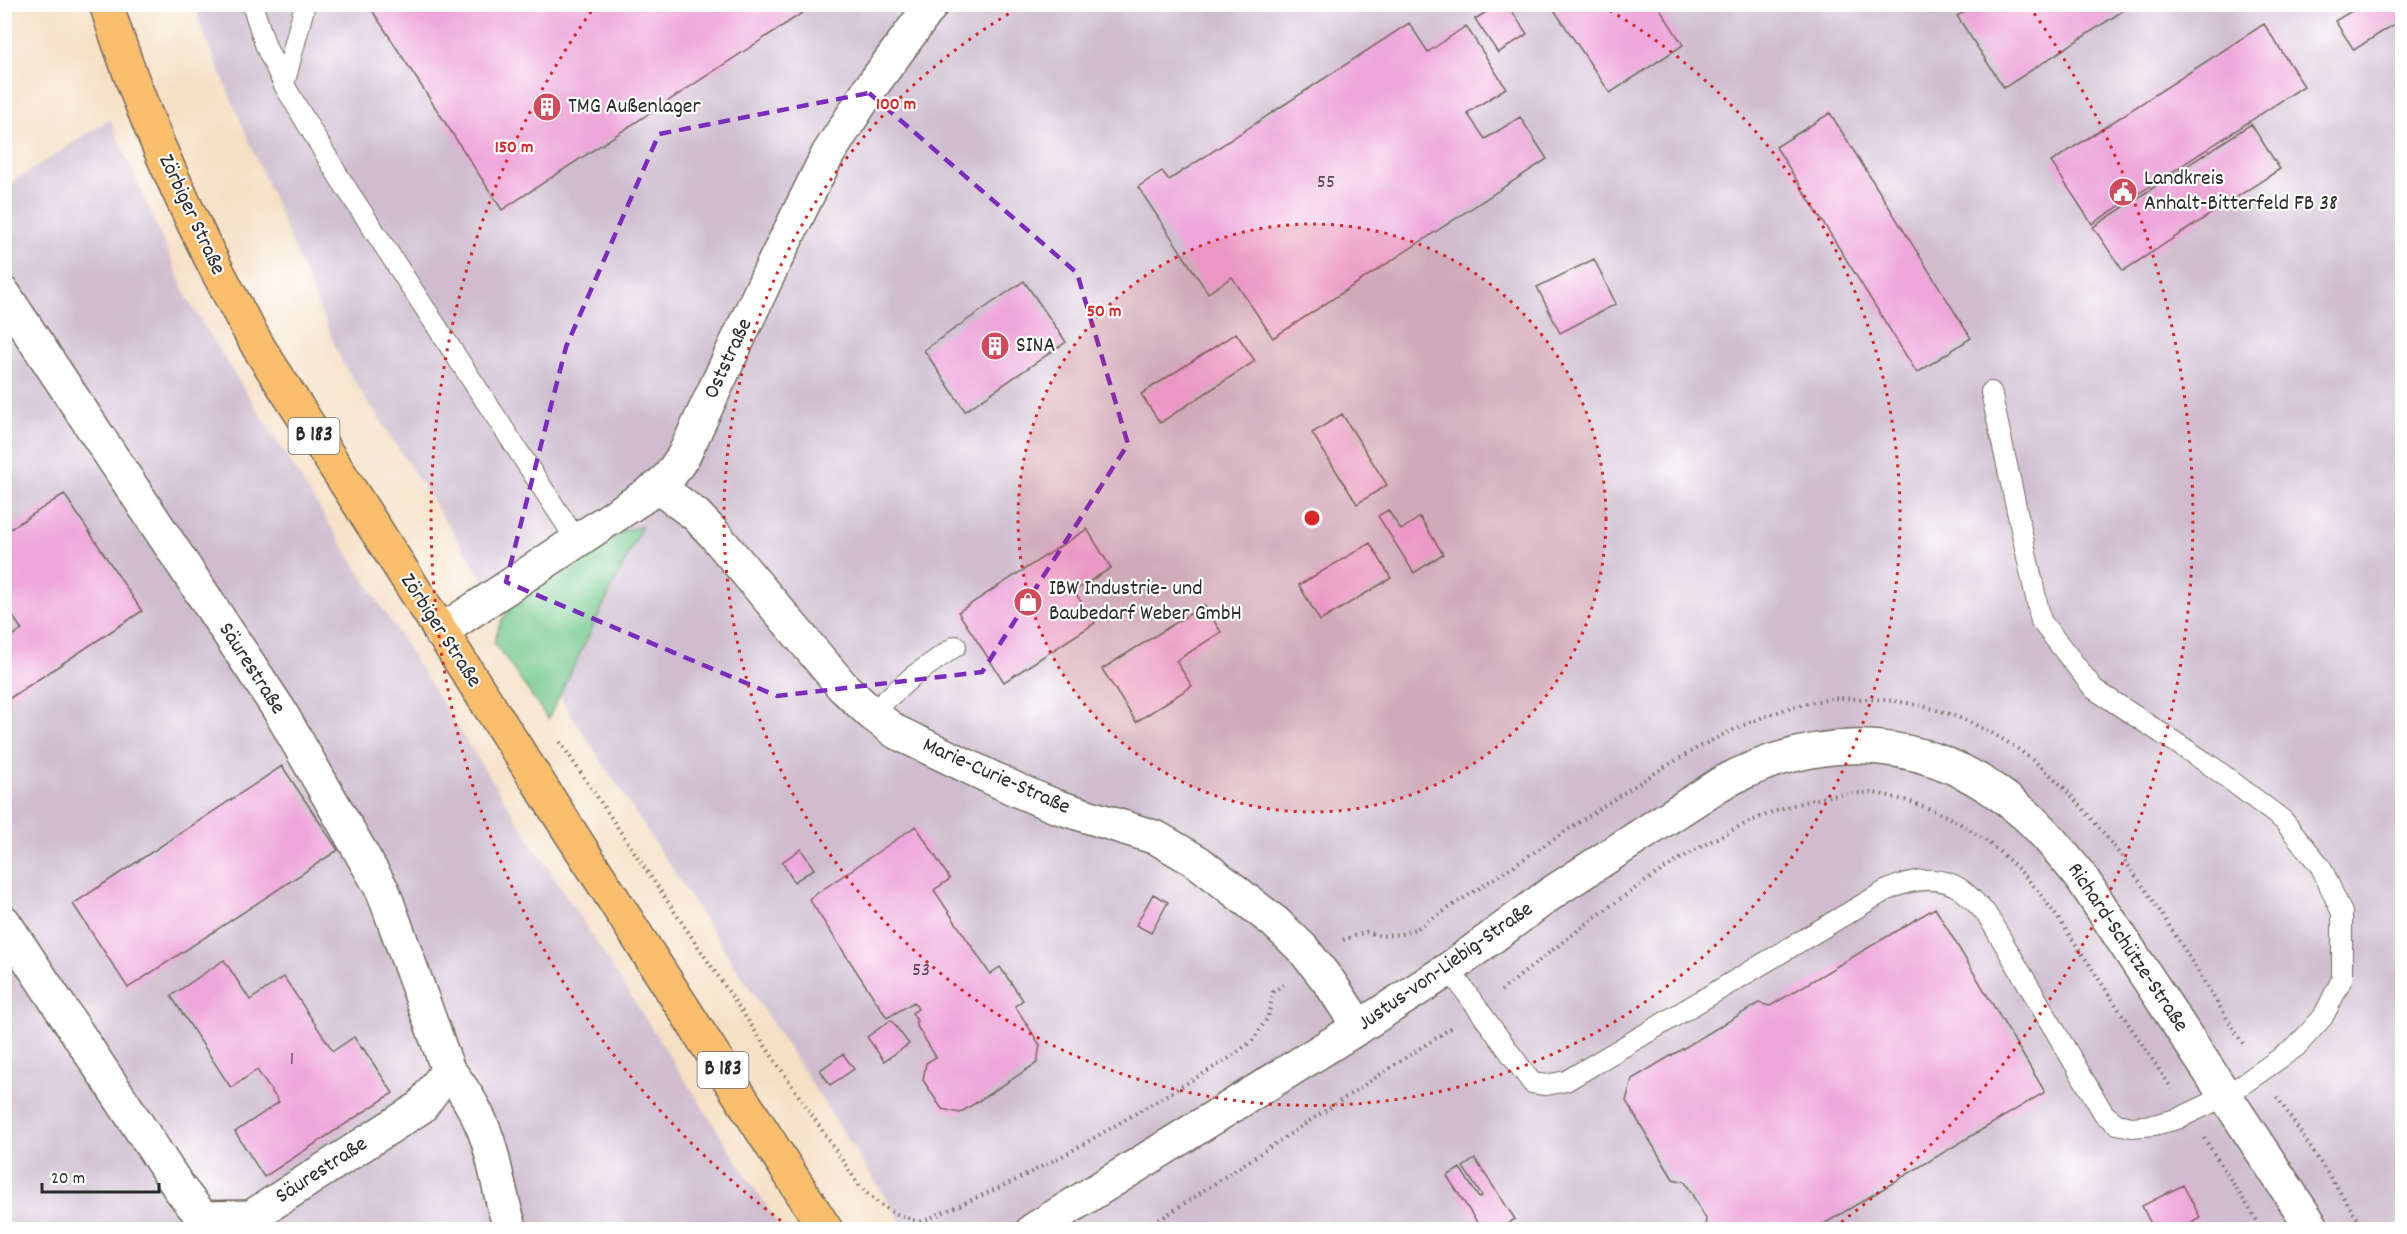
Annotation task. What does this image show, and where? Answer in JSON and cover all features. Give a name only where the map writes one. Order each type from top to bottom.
[{"type":"main road","name":"Zörbiger Straße","points":[[106,4],[140,100],[167,166],[225,288],[296,409],[826,1230]]},
{"type":"street","name":"Oststraße","points":[[440,632],[658,487],[669,477],[684,455],[770,271],[828,154],[871,87],[932,4]]},
{"type":"street","name":"Säurestraße","points":[[4,294],[278,708],[383,891],[448,1070],[465,1091],[491,1151],[502,1204],[511,1230]]},
{"type":"street","name":"Marie-Curie-Straße","points":[[658,487],[696,515],[714,534],[843,687],[871,713],[896,732],[1017,790],[1056,806],[1157,838],[1198,861],[1268,917],[1303,949],[1359,1027]]},
{"type":"street","name":"Richard-Schütze-Straße","points":[[1874,746],[1938,761],[1968,775],[2026,815],[2055,844],[2081,877],[2314,1230]]},
{"type":"street","name":"Justus-von-Liebig-Straße","points":[[1033,1230],[1449,969],[1562,886],[1675,811],[1744,771],[1796,753],[1835,747],[1874,746]]},
{"type":"street","name":"Säurestraße","points":[[4,922],[180,1189],[203,1218],[251,1217],[421,1107],[448,1070]]},
{"type":"lane","points":[[252,4],[266,47],[284,85],[339,177],[577,541]]},
{"type":"lane","points":[[284,85],[305,4]]},
{"type":"lane","points":[[1449,969],[1532,1083],[1546,1085],[1566,1081],[1885,891],[1904,882],[1941,881],[1961,890],[1986,914],[2104,1114],[2117,1124],[2132,1127],[2154,1125],[2177,1119],[2226,1096],[2296,1047],[2324,1017],[2342,979],[2342,913],[2321,867],[2283,820],[2210,765],[2094,688],[2041,621],[1991,392]]},
{"type":"lane","points":[[871,713],[913,676],[956,646]]},
{"type":"path","points":[[558,739],[859,1185],[878,1204],[900,1216],[921,1222],[1014,1181],[1070,1152],[1228,1059],[1253,1040],[1268,1017],[1273,992],[1312,961]]},
{"type":"path","points":[[921,1222],[926,1230]]},
{"type":"highlighted area","points":[[869,93],[1077,273],[1128,444],[982,672],[777,696],[506,582],[566,347],[659,134]]},
{"type":"shaded area","points":[[197,5],[2402,5],[2402,1229],[906,1229],[342,362],[199,22]]},
{"type":"shaded area","points":[[110,119],[190,303],[456,725],[781,1229],[5,1230],[5,187]]},
{"type":"green space","points":[[642,526],[548,719],[494,642],[501,621],[514,604],[626,530]]},
{"type":"building","name":"TMG Außenlager","points":[[368,4],[816,4],[502,210]]},
{"type":"building","points":[[1550,4],[1657,4],[1683,45],[1610,93]]},
{"type":"building","points":[[2352,4],[2402,4],[2402,19],[2354,50],[2335,21],[2355,9]]},
{"type":"building","points":[[1497,5],[1508,5],[1527,34],[1498,53],[1475,19]]},
{"type":"building","points":[[1975,5],[2132,5],[2004,88],[1957,16]]},
{"type":"building","points":[[1409,23],[1428,52],[1466,26],[1506,88],[1467,113],[1485,139],[1520,117],[1547,159],[1273,338],[1232,277],[1208,293],[1138,187],[1162,171],[1169,180]]},
{"type":"building","points":[[2264,24],[2304,86],[2092,224],[2051,162]]},
{"type":"building","points":[[1830,113],[1971,338],[1917,373],[1776,147]]},
{"type":"building","points":[[2251,124],[2280,169],[2123,271],[2093,227]]},
{"type":"building","points":[[1594,259],[1616,304],[1560,333],[1537,287]]},
{"type":"building","name":"SINA","points":[[1024,281],[1066,342],[965,411],[924,350]]},
{"type":"building","points":[[1236,333],[1255,361],[1160,423],[1141,394]]},
{"type":"building","points":[[1342,414],[1387,485],[1357,504],[1312,433]]},
{"type":"building","points":[[64,494],[142,611],[4,702],[4,641],[22,630],[4,603],[4,533]]},
{"type":"building","points":[[1388,510],[1401,530],[1420,517],[1443,554],[1414,573],[1378,516]]},
{"type":"building","name":"IBW Industrie- und Baubedarf Weber GmbH","points":[[1087,529],[1111,568],[1074,591],[1095,623],[1004,682],[958,612]]},
{"type":"building","points":[[1370,543],[1391,578],[1320,621],[1299,585]]},
{"type":"building","points":[[1204,605],[1221,632],[1176,661],[1192,686],[1136,722],[1102,669]]},
{"type":"building","points":[[282,766],[338,850],[128,988],[73,904]]},
{"type":"building","points":[[916,826],[950,879],[934,890],[990,974],[1000,967],[1023,1000],[1015,1006],[1040,1045],[1037,1063],[960,1113],[942,1109],[923,1080],[926,1063],[936,1057],[915,1023],[917,1021],[912,1013],[918,1009],[914,1002],[887,1018],[809,899]]},
{"type":"building","points":[[801,849],[814,869],[794,882],[782,862]]},
{"type":"building","points":[[1153,894],[1168,902],[1151,933],[1136,925]]},
{"type":"building","points":[[1935,908],[2045,1092],[1814,1230],[1714,1230],[1705,1226],[1706,1219],[1685,1182],[1673,1179],[1626,1101],[1632,1079],[1759,1003],[1770,1006]]},
{"type":"building","points":[[224,960],[250,1000],[284,977],[333,1051],[354,1037],[393,1093],[264,1177],[235,1132],[279,1102],[257,1070],[231,1088],[171,996]]},
{"type":"building","points":[[891,1020],[909,1044],[884,1061],[867,1037]]},
{"type":"building","points":[[843,1054],[854,1069],[830,1085],[820,1070]]},
{"type":"building","points":[[1475,1159],[1515,1219],[1498,1230],[1482,1230],[1447,1176],[1460,1168],[1479,1198],[1482,1196],[1463,1167]]},
{"type":"building","points":[[2183,1185],[2200,1217],[2178,1230],[2154,1230],[2142,1206]]},
{"type":"place","name":"TMG Außenlager","points":[[547,107]]},
{"type":"place","name":"Landkreis Anhalt-Bitterfeld FB 38","points":[[2123,192]]},
{"type":"place","name":"SINA","points":[[995,346]]},
{"type":"place","name":"IBW Industrie- und Baubedarf Weber GmbH","points":[[1028,602]]}]
